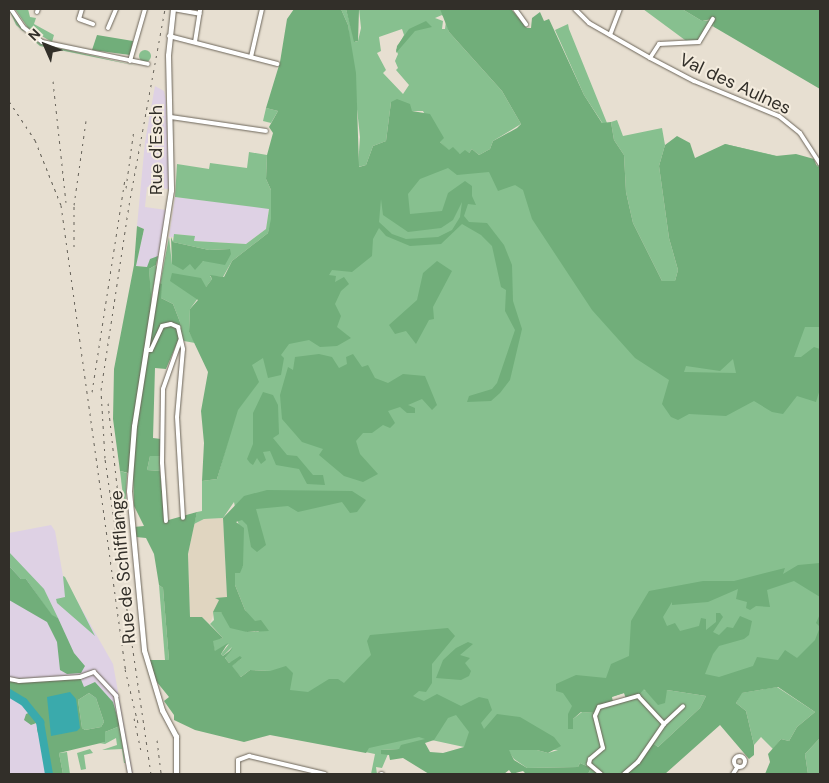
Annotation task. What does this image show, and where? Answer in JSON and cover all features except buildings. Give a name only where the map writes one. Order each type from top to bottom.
[{"type":"street","points":[[11,9],[23,27],[42,42],[148,64]]},
{"type":"street","points":[[82,9],[79,19],[93,24]]},
{"type":"street","points":[[108,28],[116,9]]},
{"type":"street","points":[[130,61],[144,9]]},
{"type":"street","points":[[173,9],[200,14]]},
{"type":"street","name":"Rue d'Esch","points":[[160,264],[171,190],[169,36],[173,9]]},
{"type":"street","points":[[195,42],[200,9]]},
{"type":"street","points":[[250,57],[262,9]]},
{"type":"street","points":[[516,9],[526,24]]},
{"type":"street","name":"Val des Aulnes","points":[[575,9],[589,23],[650,58],[694,81],[779,116],[800,133],[820,164]]},
{"type":"street","points":[[610,35],[620,9]]},
{"type":"street","name":"Val des Aulnes","points":[[650,58],[659,44],[699,42],[713,19]]},
{"type":"street","points":[[169,36],[277,64]]},
{"type":"street","points":[[171,117],[266,131]]},
{"type":"street","name":"Rue de Schifflange","points":[[160,264],[132,448],[129,512],[144,650],[162,710],[176,736],[176,774]]},
{"type":"street","points":[[146,350],[151,350],[158,331],[167,324],[178,327],[183,365],[177,418],[183,518]]},
{"type":"street","points":[[166,521],[162,463],[163,389],[180,341]]},
{"type":"street","points":[[9,679],[62,678],[94,672],[116,696],[130,774]]},
{"type":"street","points":[[601,774],[589,764],[590,759],[603,748],[595,716],[599,707],[638,696],[664,724]]},
{"type":"street","points":[[624,774],[638,762],[664,724],[684,706]]},
{"type":"street","points":[[238,774],[238,760],[249,756],[325,774]]},
{"type":"street","points":[[733,774],[738,766]]},
{"type":"shaded area","points":[[155,86],[164,91],[166,100],[169,189],[147,187],[145,207],[166,210],[158,256],[148,267],[136,266],[144,229],[137,226],[145,142]]},
{"type":"shaded area","points":[[175,197],[269,208],[266,229],[246,244],[194,241],[194,236],[175,234],[174,237],[169,237]]},
{"type":"shaded area","points":[[223,518],[227,597],[219,600],[210,624],[202,617],[190,617],[188,554],[194,524],[204,519]]},
{"type":"shaded area","points":[[51,525],[55,531],[63,576],[113,664],[133,774],[127,771],[119,723],[84,687],[9,679],[9,533]]},
{"type":"shaded area","points":[[9,693],[33,712],[29,712],[31,725],[40,722],[41,727],[38,730],[43,733],[49,774],[9,774]]},
{"type":"green space","points":[[9,9],[24,32],[16,25]]},
{"type":"green space","points":[[15,9],[28,9],[30,17],[36,18],[34,24],[54,35],[52,42],[28,28]]},
{"type":"green space","points":[[294,9],[341,9],[348,25],[356,73],[359,167],[366,165],[373,146],[386,141],[391,102],[397,99],[410,104],[412,111],[430,114],[444,138],[440,142],[449,150],[453,147],[460,154],[465,150],[469,153],[472,149],[479,155],[490,149],[493,141],[517,128],[521,124],[502,91],[449,32],[440,9],[511,9],[527,28],[531,28],[532,18],[540,12],[544,21],[549,19],[584,95],[602,123],[611,122],[614,140],[624,155],[626,192],[633,223],[662,281],[675,281],[678,270],[669,238],[659,166],[665,145],[677,136],[690,143],[695,158],[725,144],[776,156],[796,154],[814,159],[817,167],[820,167],[820,327],[805,327],[794,357],[801,357],[814,347],[820,349],[820,389],[816,402],[797,396],[783,414],[772,412],[754,401],[726,416],[689,414],[678,420],[671,417],[662,404],[669,380],[635,358],[592,310],[532,219],[523,190],[515,185],[498,191],[489,172],[457,175],[448,168],[420,179],[408,194],[410,214],[442,211],[448,193],[465,181],[472,186],[472,196],[476,205],[468,204],[464,216],[469,222],[487,223],[504,245],[512,265],[513,301],[522,329],[510,380],[500,393],[491,401],[467,402],[469,396],[492,389],[497,383],[515,330],[505,311],[506,290],[501,287],[492,246],[481,235],[462,224],[441,244],[410,246],[386,236],[379,228],[373,239],[372,256],[352,272],[332,270],[329,275],[336,276],[335,282],[344,277],[349,284],[341,291],[335,304],[341,316],[337,327],[351,338],[337,346],[320,347],[309,340],[289,344],[281,355],[284,358],[281,375],[268,378],[263,358],[252,365],[259,382],[238,410],[217,479],[202,481],[204,443],[201,411],[208,372],[189,332],[190,309],[198,300],[170,281],[172,273],[201,278],[206,287],[212,279],[210,275],[224,277],[232,261],[268,233],[271,219],[271,190],[266,179],[267,155],[273,133],[269,127],[278,111],[266,108],[280,62],[287,19]],"holes":[[[381,199],[383,215],[408,232],[441,228],[453,220],[462,202],[460,217],[452,230],[438,237],[406,239],[392,234],[379,222]],[[733,359],[736,373],[684,372],[686,366],[720,371]]]},
{"type":"green space","points":[[341,9],[346,9],[355,42],[358,41],[361,28],[359,9],[511,9],[616,204],[670,296],[725,144],[820,166],[820,670],[644,690],[664,695],[667,690],[706,696],[700,708],[658,747],[654,744],[625,774],[588,774],[591,768],[580,763],[578,767],[527,768],[514,759],[508,750],[537,750],[548,753],[558,750],[464,747],[427,739],[399,749],[381,750],[388,754],[382,768],[376,767],[377,774],[371,774],[375,754],[316,742],[270,671],[250,670],[241,677],[231,666],[242,658],[229,663],[225,658],[232,647],[223,656],[221,654],[229,644],[215,652],[212,640],[223,638],[210,624],[214,620],[213,612],[221,612],[247,632],[259,632],[245,610],[235,585],[235,573],[243,566],[243,547],[234,502],[223,518],[204,519],[194,524],[197,512],[202,511],[202,481],[217,479],[231,430],[270,225],[268,233],[232,261],[223,277],[210,276],[212,279],[190,309],[189,332],[195,343],[184,341],[180,336],[180,322],[173,304],[161,298],[160,284],[169,237],[172,264],[226,259],[230,249],[209,250],[173,242],[174,234],[195,236],[194,241],[246,244],[266,229],[269,209],[175,197],[177,164],[209,169],[210,163],[247,168],[249,152],[267,155],[266,179],[271,190],[272,219],[347,233],[391,141],[554,174],[505,85],[442,15],[435,18],[443,21],[442,29],[445,29],[446,21],[449,32],[502,91],[521,124],[493,141],[490,149],[479,155],[472,149],[469,153],[460,154],[449,151],[440,142],[423,111],[412,111],[391,102],[386,141],[373,146],[366,165],[358,167],[360,137],[348,25]],"holes":[[[402,29],[404,35],[396,50],[398,54],[395,61],[398,68],[396,70],[409,85],[403,94],[383,73],[386,70],[377,53],[381,51],[379,37]],[[624,693],[634,696],[597,709],[595,713],[582,712],[573,719],[571,709]]]},
{"type":"green space","points":[[346,9],[359,9],[358,41],[354,42]]},
{"type":"green space","points":[[643,9],[682,9],[702,21],[820,9],[713,20],[714,27],[710,25],[702,39],[689,43]]},
{"type":"green space","points":[[682,9],[820,9],[820,89],[714,27],[712,19],[702,21]]},
{"type":"green space","points":[[426,21],[432,27],[415,31],[396,53],[397,46],[409,29]]},
{"type":"green space","points":[[568,24],[607,123],[603,124],[584,95],[555,30]]},
{"type":"green space","points":[[24,32],[41,44],[138,66],[40,46]]},
{"type":"green space","points":[[97,35],[133,41],[130,55],[92,50]]},
{"type":"green space","points":[[143,50],[147,50],[151,56],[147,62],[143,62],[139,58],[139,54]]},
{"type":"green space","points":[[266,108],[278,111],[271,123],[263,121]]},
{"type":"green space","points":[[617,120],[623,136],[662,128],[665,145],[659,166],[669,238],[678,270],[675,281],[662,281],[633,223],[626,192],[624,155],[614,140],[611,122]]},
{"type":"green space","points":[[137,226],[144,229],[136,266],[147,267],[150,259],[158,256],[156,265],[149,269],[152,306],[157,283],[162,284],[161,298],[173,304],[180,322],[180,336],[166,369],[155,368],[153,438],[161,439],[160,456],[150,456],[147,470],[160,471],[165,521],[197,512],[188,554],[190,617],[202,617],[223,638],[213,641],[215,651],[228,643],[221,654],[223,656],[233,648],[225,658],[229,663],[240,656],[242,658],[232,666],[241,677],[250,670],[270,671],[286,666],[293,673],[290,690],[308,692],[329,679],[338,679],[344,683],[371,655],[367,641],[370,635],[448,628],[455,636],[432,664],[432,683],[426,692],[419,691],[413,696],[424,701],[437,694],[461,706],[479,697],[488,699],[492,710],[481,723],[484,729],[497,714],[520,717],[554,737],[561,746],[548,753],[537,750],[509,750],[514,760],[527,768],[578,767],[580,763],[591,768],[588,774],[526,774],[523,771],[512,774],[509,770],[504,774],[429,774],[403,758],[390,760],[389,755],[381,754],[381,750],[399,749],[401,745],[425,739],[419,737],[369,748],[366,753],[270,735],[244,742],[195,730],[174,720],[174,715],[164,701],[169,697],[152,676],[147,660],[169,660],[163,588],[159,585],[154,554],[146,538],[136,537],[134,527],[144,526],[134,506],[133,474],[120,471],[113,419],[114,369],[134,265]],"holes":[[[456,715],[469,732],[464,747],[443,753],[430,752],[425,743],[434,740],[448,718]]]},
{"type":"green space","points":[[171,237],[173,242],[209,250],[230,249],[231,254],[225,265],[203,261],[195,270],[190,264],[183,270],[172,264]]},
{"type":"green space","points":[[437,261],[452,271],[433,307],[434,319],[429,320],[416,344],[406,331],[395,334],[389,325],[417,300],[423,273]]},
{"type":"green space","points":[[156,265],[157,268],[151,300],[149,269]]},
{"type":"green space","points":[[319,354],[332,357],[339,368],[347,364],[346,357],[353,354],[362,367],[368,365],[375,378],[388,383],[403,374],[425,376],[437,405],[432,410],[422,399],[408,405],[415,408],[415,413],[407,413],[400,407],[388,411],[395,423],[390,428],[383,425],[372,433],[363,433],[356,441],[360,454],[378,474],[363,482],[344,476],[319,455],[323,449],[302,442],[282,419],[280,395],[288,367],[293,370],[295,357]]},
{"type":"green space","points":[[263,392],[273,395],[278,405],[279,434],[273,438],[287,455],[297,456],[313,475],[323,475],[325,485],[307,484],[299,469],[276,465],[270,451],[263,452],[266,460],[261,464],[257,458],[253,465],[247,459],[253,444],[253,413]]},
{"type":"green space","points":[[150,456],[160,456],[160,471],[147,470]]},
{"type":"green space","points":[[120,471],[127,473],[125,512]]},
{"type":"green space","points":[[267,490],[352,491],[366,500],[357,512],[350,513],[342,502],[298,512],[288,506],[256,509],[266,545],[257,552],[251,547],[247,525],[242,520],[236,522],[244,528],[243,566],[240,573],[235,573],[235,585],[245,610],[255,621],[261,620],[269,631],[247,632],[230,628],[221,612],[213,612],[219,600],[215,598],[227,597],[223,518],[244,496]]},
{"type":"green space","points":[[9,552],[44,589],[58,618],[52,616],[26,579],[21,579],[9,566]]},
{"type":"green space","points":[[820,563],[820,597],[794,581],[767,590],[770,607],[756,606],[750,610],[746,608],[747,602],[736,599],[738,589],[708,602],[672,605],[672,602],[663,617],[667,626],[675,623],[680,631],[699,626],[701,618],[706,619],[706,630],[716,622],[716,613],[720,613],[723,617],[713,632],[719,635],[727,627],[733,628],[740,616],[752,621],[749,635],[744,639],[719,646],[713,654],[705,674],[719,677],[753,666],[757,657],[778,660],[785,650],[797,658],[815,640],[820,627],[820,738],[805,754],[808,774],[765,774],[770,762],[768,754],[781,739],[789,741],[797,727],[815,712],[778,687],[742,693],[736,703],[746,711],[754,745],[754,755],[749,759],[720,725],[665,774],[625,774],[655,738],[654,744],[658,747],[700,708],[706,696],[667,690],[665,703],[658,705],[644,689],[638,696],[626,699],[624,693],[612,697],[613,702],[601,706],[595,713],[581,712],[573,719],[573,729],[568,729],[568,714],[572,706],[563,693],[556,691],[556,684],[576,675],[606,678],[611,664],[629,656],[631,621],[649,591],[703,581],[734,581],[785,568],[783,574],[798,565]]},
{"type":"green space","points":[[9,566],[21,579],[26,579],[52,615],[58,618],[74,653],[85,666],[81,673],[67,674],[60,670],[57,642],[47,622],[9,600]]},
{"type":"green space","points":[[63,576],[95,636],[57,603],[56,599],[65,597]]},
{"type":"green space","points":[[159,585],[163,588],[169,660],[165,660]]},
{"type":"green space","points":[[820,614],[820,627],[816,623]]},
{"type":"green space","points":[[468,642],[473,644],[460,655],[470,658],[465,663],[471,671],[469,676],[461,680],[436,678],[443,660],[456,648]]},
{"type":"green space","points":[[80,677],[84,687],[95,682],[113,702],[120,726],[105,732],[105,742],[59,753],[63,774],[49,774],[43,733],[38,733],[37,729],[41,726],[39,722],[31,725],[24,720],[26,714],[33,711],[9,693],[9,679]],"holes":[[[89,693],[96,698],[104,722],[101,727],[85,730],[82,728],[78,700]]]},
{"type":"green space","points":[[777,687],[815,712],[797,727],[789,741],[781,739],[773,749],[761,737],[754,745],[746,711],[736,703],[741,693]]},
{"type":"green space","points":[[89,693],[96,698],[104,722],[101,727],[85,730],[82,728],[78,700]]},
{"type":"green space","points":[[120,726],[125,763],[122,749],[102,750],[117,745],[116,738],[105,744],[99,743],[105,742],[105,732]]},
{"type":"green space","points":[[820,738],[820,774],[808,774],[805,754]]},
{"type":"green space","points":[[90,749],[93,753],[84,755],[86,769],[81,770],[77,753]]},
{"type":"green space","points":[[67,752],[70,774],[63,774],[59,753]]},
{"type":"water","points":[[70,692],[76,699],[80,728],[77,731],[51,736],[47,697]]},
{"type":"waterway","points":[[9,693],[24,702],[40,722],[49,774]]},
{"type":"railway","points":[[151,774],[105,458],[101,390],[129,205],[165,9]]},
{"type":"railway","points":[[53,81],[66,202]]},
{"type":"railway","points":[[9,101],[35,140],[61,205],[125,669],[138,723]]},
{"type":"railway","points":[[74,247],[74,205],[86,121]]},
{"type":"railway","points":[[126,188],[134,129]]},
{"type":"railway","points":[[92,392],[125,180]]},
{"type":"railway","points":[[108,403],[125,559]]},
{"type":"railway","points":[[134,718],[141,752]]},
{"type":"railway","points":[[157,740],[161,774]]}]
